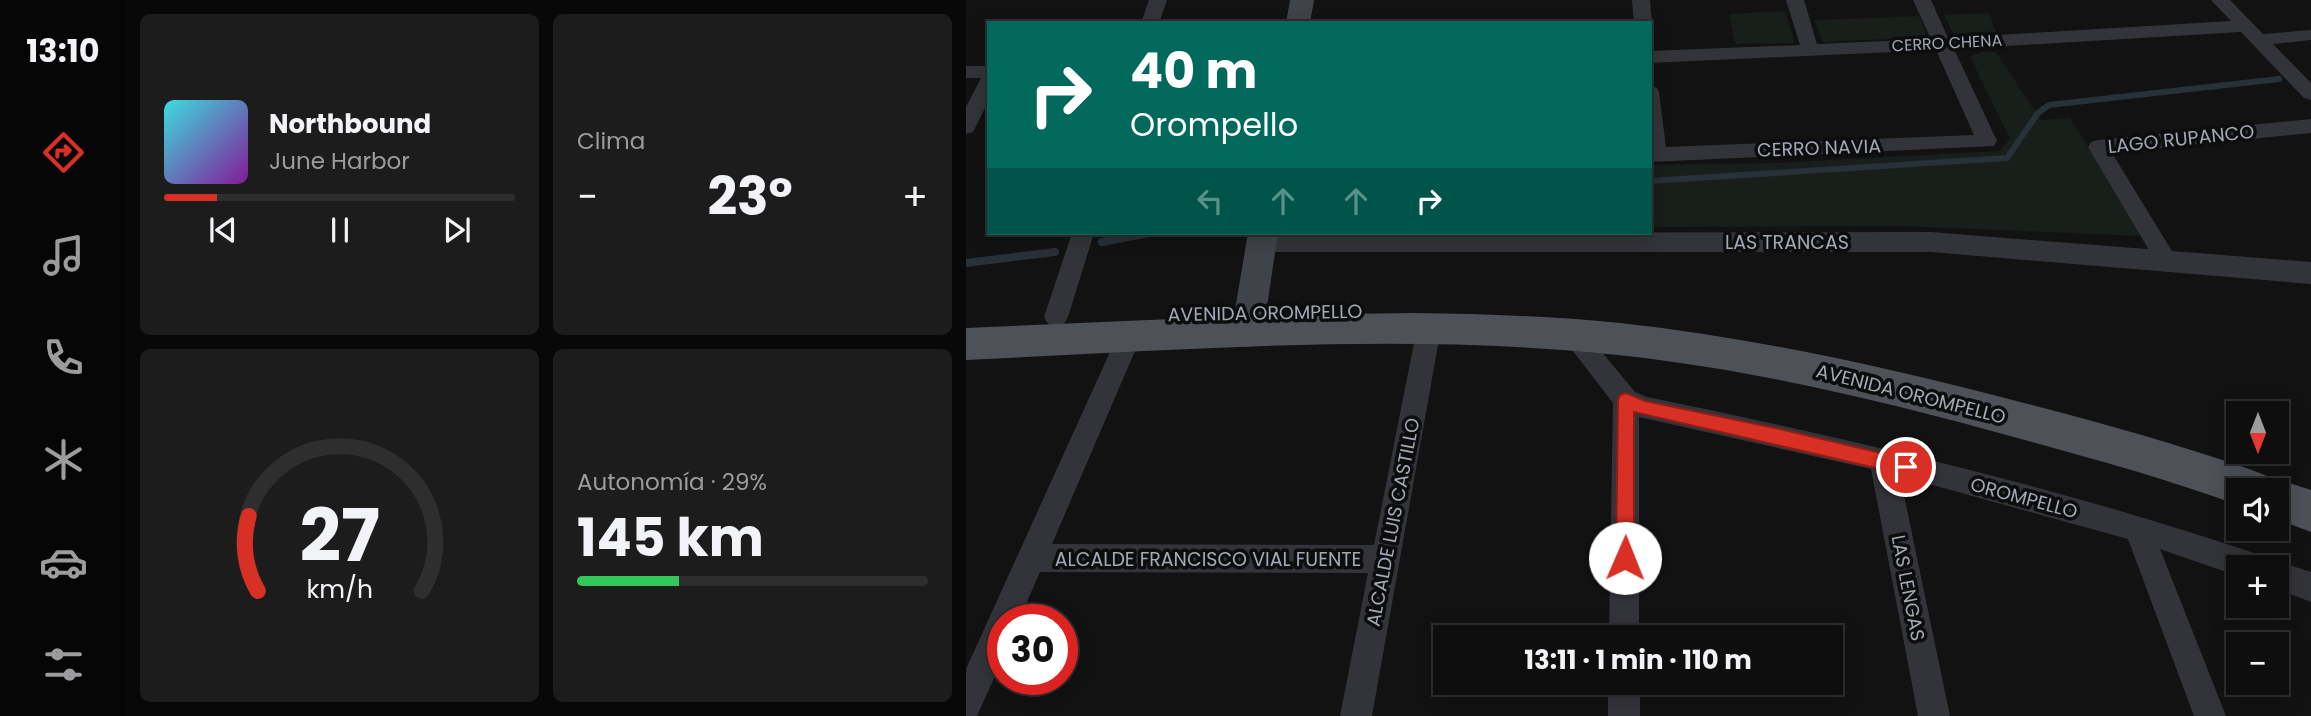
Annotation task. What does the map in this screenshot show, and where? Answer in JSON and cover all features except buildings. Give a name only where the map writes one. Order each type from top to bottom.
[{"type":"main road","points":[[1298,21],[1303,0]]},
{"type":"main road","points":[[1248,323],[1263,237]]},
{"type":"main road","name":"AVENIDA OROMPELLO","points":[[966,344],[1129,337],[1248,323],[1435,313],[1775,362],[1873,382],[2050,428],[2226,482]]},
{"type":"main road","name":"AVENIDA OROMPELLO","points":[[966,320],[1056,317],[1569,334]]},
{"type":"main road","points":[[2289,503],[2311,511]]},
{"type":"street","points":[[1151,21],[1158,0]]},
{"type":"street","points":[[1641,0],[1643,21]]},
{"type":"street","points":[[1795,0],[1810,49]]},
{"type":"street","points":[[1922,0],[1942,44]]},
{"type":"street","points":[[2220,0],[2311,94]]},
{"type":"street","name":"CERRO CHENA","points":[[1652,57],[1942,44],[2244,26]]},
{"type":"street","points":[[2259,40],[2311,35]]},
{"type":"street","name":"CERRO NAVIA","points":[[1654,155],[1987,141],[1942,44]]},
{"type":"street","points":[[966,72],[987,72]]},
{"type":"street","points":[[966,127],[987,84]]},
{"type":"street","points":[[1652,124],[1654,155]]},
{"type":"street","name":"LAGO RUPANCO","points":[[2167,261],[2098,147],[2311,126]]},
{"type":"street","points":[[1056,317],[1082,235]]},
{"type":"street","name":"LAS TRANCAS","points":[[1263,237],[1918,242],[2311,273]]},
{"type":"street","name":"ALCALDE LUIS CASTILLO","points":[[1356,716],[1429,328]]},
{"type":"street","points":[[1569,334],[1626,400],[1624,625]]},
{"type":"street","points":[[1011,604],[1129,337]]},
{"type":"street","name":"OROMPELLO","points":[[1626,400],[1644,408],[1883,461],[2138,528],[2226,558]]},
{"type":"street","name":"LAS LENGAS","points":[[1883,461],[1934,716]]},
{"type":"street","points":[[2138,528],[2210,716]]},
{"type":"street","name":"ALCALDE FRANCISCO VIAL FUENTE","points":[[1031,558],[1386,559]]},
{"type":"street","points":[[2289,579],[2311,587]]},
{"type":"street","points":[[966,705],[987,657]]},
{"type":"street","points":[[1624,695],[1624,716]]},
{"type":"shaded area","points":[[1785,11],[1795,43],[1735,44],[1729,14]]},
{"type":"shaded area","points":[[1989,13],[1997,35],[1955,37],[1944,15]]},
{"type":"shaded area","points":[[1919,16],[1928,37],[1823,42],[1814,20]]},
{"type":"shaded area","points":[[1981,52],[1996,52],[2041,120],[2070,118],[2144,236],[1901,226],[1652,227],[1652,165],[1771,163],[1999,151],[2010,139],[1970,57]]},
{"type":"waterway","points":[[1652,181],[2007,158],[2038,113],[2049,105],[2279,79]]},
{"type":"waterway","points":[[1102,242],[1138,235]]},
{"type":"waterway","points":[[966,263],[1055,252]]},
{"type":"route","points":[[1625,558],[1626,400],[1644,408],[1780,436],[1906,467]]}]
